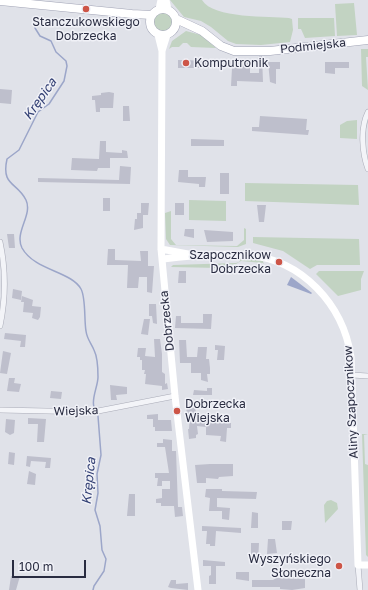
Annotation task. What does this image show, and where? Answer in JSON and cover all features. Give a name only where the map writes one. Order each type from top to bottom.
[{"type":"main road","points":[[18,0],[27,3]]},
{"type":"main road","points":[[0,1],[132,14],[152,15],[163,10],[173,13],[176,19],[175,28]]},
{"type":"main road","points":[[132,14],[149,24],[152,30],[158,35],[167,35],[175,28],[193,27]]},
{"type":"main road","points":[[149,24],[152,15]]},
{"type":"main road","name":"Podmiejska","points":[[176,19],[206,33],[225,48],[240,51],[270,51],[368,40]]},
{"type":"street","points":[[161,0],[163,10]]},
{"type":"street","points":[[163,10],[166,0]]},
{"type":"street","points":[[158,35],[162,51]]},
{"type":"street","points":[[162,51],[167,35]]},
{"type":"street","name":"Dobrzecka","points":[[162,51],[160,195],[161,249],[175,396],[198,590]]},
{"type":"street","points":[[368,112],[364,123],[365,158],[368,169]]},
{"type":"street","points":[[0,242],[5,278],[4,300],[0,326]]},
{"type":"street","name":"Aliny Szapocznikow","points":[[161,249],[190,255]]},
{"type":"street","name":"Aliny Szapocznikow","points":[[162,259],[190,255],[238,255],[262,257],[284,265],[307,279],[327,299],[342,323],[350,350],[352,375],[360,590]]},
{"type":"street","points":[[352,375],[368,376]]},
{"type":"street","name":"Wiejska","points":[[0,410],[93,412],[175,396]]},
{"type":"street","points":[[358,565],[368,565]]},
{"type":"green space","points":[[170,0],[202,0],[208,6],[229,14],[292,19],[293,30],[290,42],[261,45],[236,44],[228,41],[201,21],[184,17]]},
{"type":"green space","points":[[354,3],[357,35],[337,36],[335,4]]},
{"type":"green space","points":[[163,12],[170,15],[173,22],[170,29],[163,32],[156,29],[153,22],[156,15]]},
{"type":"green space","points":[[298,18],[334,18],[335,36],[305,38],[301,29],[298,29]]},
{"type":"green space","points":[[186,31],[201,35],[216,48],[191,47],[187,43],[183,43],[179,47],[172,47],[169,49],[172,41]]},
{"type":"green space","points":[[361,49],[368,49],[368,57],[366,57],[368,90],[362,86]]},
{"type":"green space","points":[[357,120],[357,139],[340,138],[340,125],[347,121]]},
{"type":"green space","points":[[245,183],[358,185],[359,205],[245,201]]},
{"type":"green space","points":[[189,200],[226,201],[226,221],[189,220]]},
{"type":"green space","points":[[171,211],[171,239],[176,245],[237,246],[244,240],[244,228],[246,229],[246,244],[238,247],[170,245],[166,239],[165,213]]},
{"type":"green space","points":[[253,237],[359,239],[360,265],[317,265],[310,269],[283,251],[253,243]]},
{"type":"green space","points":[[241,258],[263,261],[264,265],[263,263],[241,261],[236,264],[226,265],[226,268],[171,267],[173,265],[236,263],[239,262]]},
{"type":"green space","points":[[319,271],[364,271],[361,279],[361,290],[338,296],[316,274]]},
{"type":"green space","points":[[362,434],[368,434],[364,435],[365,464],[368,465],[368,557],[366,555]]},
{"type":"green space","points":[[331,500],[337,503],[338,509],[325,523],[324,505],[327,501]]},
{"type":"water","points":[[291,277],[312,293],[311,294],[287,285]]},
{"type":"building","points":[[259,56],[262,56],[263,82],[237,81],[237,86],[231,86],[232,68],[229,68],[229,61],[250,62],[250,73],[259,73]]},
{"type":"building","points":[[178,60],[216,61],[216,68],[178,68]]},
{"type":"building","points":[[268,62],[280,62],[280,69],[276,69],[276,84],[270,82]]},
{"type":"building","points":[[325,62],[349,62],[349,68],[335,68],[335,74],[325,73]]},
{"type":"building","points":[[0,89],[12,90],[11,104],[0,103]]},
{"type":"building","points":[[109,92],[114,93],[113,108],[100,108],[100,112],[96,112],[95,100],[92,100],[92,96]]},
{"type":"building","points":[[123,106],[129,106],[130,121],[123,121]]},
{"type":"building","points":[[260,116],[307,119],[306,130],[309,130],[308,135],[252,131],[252,127],[259,127]]},
{"type":"building","points":[[191,139],[224,140],[224,146],[191,146]]},
{"type":"building","points":[[100,141],[106,141],[106,152],[122,153],[122,150],[127,151],[128,158],[110,158],[110,168],[98,168],[97,171],[71,170],[72,158],[99,159]]},
{"type":"building","points":[[120,166],[131,167],[130,184],[38,182],[38,178],[119,180]]},
{"type":"building","points":[[179,170],[188,170],[188,177],[206,177],[205,187],[199,187],[199,184],[178,182]]},
{"type":"building","points":[[220,173],[229,173],[229,194],[220,194]]},
{"type":"building","points":[[103,198],[110,198],[110,211],[103,211]]},
{"type":"building","points":[[141,203],[149,203],[148,215],[143,215],[143,228],[134,230],[137,213],[141,213]]},
{"type":"building","points":[[175,203],[184,203],[184,215],[175,215]]},
{"type":"building","points":[[257,205],[266,205],[264,222],[259,222]]},
{"type":"building","points":[[185,229],[194,229],[194,238],[184,236]]},
{"type":"building","points":[[204,230],[233,232],[233,241],[207,242]]},
{"type":"building","points":[[7,234],[14,234],[15,248],[9,248]]},
{"type":"building","points":[[108,249],[115,249],[115,260],[141,261],[140,251],[148,251],[148,266],[154,266],[152,293],[147,292],[147,277],[139,277],[138,288],[127,288],[128,265],[107,265]]},
{"type":"building","points":[[179,271],[186,271],[186,283],[178,283]]},
{"type":"building","points":[[13,289],[22,291],[21,300],[12,298]]},
{"type":"building","points":[[22,296],[33,300],[32,306],[41,307],[40,317],[38,320],[32,318],[33,313],[23,312],[24,302],[21,302]]},
{"type":"building","points":[[149,304],[156,304],[157,324],[153,323],[152,316],[149,316]]},
{"type":"building","points":[[203,314],[212,314],[211,329],[175,328],[176,316],[181,316],[181,323],[203,323]]},
{"type":"building","points":[[144,319],[150,319],[148,335],[141,334]]},
{"type":"building","points":[[5,333],[26,335],[25,347],[20,347],[21,341],[4,339]]},
{"type":"building","points":[[154,339],[160,339],[162,372],[165,374],[165,384],[167,383],[168,389],[162,390],[162,386],[145,384],[145,370],[142,370],[142,360],[140,360],[140,357],[137,357],[138,348],[146,348],[145,356],[155,357]]},
{"type":"building","points":[[179,340],[186,340],[187,357],[197,357],[198,347],[207,347],[206,359],[209,359],[210,368],[210,374],[207,374],[208,382],[201,380],[201,373],[191,373],[191,363],[180,363]]},
{"type":"building","points":[[215,345],[225,346],[224,360],[217,360],[218,350],[215,350]]},
{"type":"building","points":[[3,351],[11,353],[7,374],[0,373]]},
{"type":"building","points":[[9,378],[15,378],[14,383],[21,384],[19,392],[7,391]]},
{"type":"building","points":[[110,385],[127,387],[127,394],[116,395],[117,400],[111,400]]},
{"type":"building","points":[[207,388],[212,388],[212,395],[193,395],[194,390],[207,391]]},
{"type":"building","points":[[51,391],[62,392],[61,399],[50,398]]},
{"type":"building","points":[[195,405],[196,414],[194,421],[231,423],[231,428],[227,428],[226,442],[220,441],[221,436],[206,435],[206,427],[197,426],[198,434],[196,435],[196,438],[189,439],[188,429],[190,414],[187,415],[186,406]]},
{"type":"building","points":[[158,414],[158,420],[171,420],[172,431],[155,431],[155,427],[153,427],[153,419],[147,419],[147,415]]},
{"type":"building","points":[[28,418],[46,419],[44,442],[37,442],[38,424],[28,424]]},
{"type":"building","points":[[6,419],[15,420],[14,433],[10,435],[5,432]]},
{"type":"building","points":[[163,439],[172,440],[172,451],[176,451],[178,507],[182,507],[183,516],[175,517],[174,506],[161,506],[161,503],[156,503],[156,499],[162,498],[162,489],[170,489],[170,481],[162,481],[162,486],[157,486],[158,478],[155,478],[155,473],[169,473],[165,447],[157,447],[157,443],[163,443]]},
{"type":"building","points":[[9,452],[15,453],[14,465],[8,464]]},
{"type":"building","points":[[27,456],[51,458],[50,468],[45,468],[46,462],[31,461],[30,467],[26,466]]},
{"type":"building","points":[[233,464],[233,476],[219,477],[218,479],[206,478],[206,483],[197,483],[195,465]]},
{"type":"building","points":[[29,471],[36,474],[35,485],[27,484]]},
{"type":"building","points":[[206,489],[257,492],[256,499],[217,498],[217,507],[230,508],[229,520],[222,519],[222,511],[209,511],[210,498],[205,497]]},
{"type":"building","points":[[129,494],[135,494],[135,516],[127,516]]},
{"type":"building","points":[[252,512],[258,513],[258,528],[251,528]]},
{"type":"building","points":[[282,521],[292,521],[291,530],[282,530]]},
{"type":"building","points":[[202,526],[241,528],[241,533],[216,531],[215,546],[210,546],[210,544],[206,544],[207,531],[202,531]]},
{"type":"building","points":[[268,539],[275,539],[277,553],[267,554]]},
{"type":"building","points":[[251,543],[259,543],[258,562],[251,562]]},
{"type":"building","points":[[203,560],[225,562],[225,566],[216,566],[216,584],[209,584],[211,566],[203,566]]},
{"type":"building","points":[[236,572],[249,572],[249,581],[236,579]]},
{"type":"building","points":[[11,576],[20,576],[16,590],[9,590]]},
{"type":"building","points":[[276,578],[305,579],[305,588],[292,590],[280,589],[280,587],[252,587],[252,580],[273,580]]},
{"type":"building","points":[[171,580],[176,580],[176,584],[188,583],[188,590],[168,587]]},
{"type":"waterway","name":"Krępica","points":[[35,28],[40,36],[51,41],[56,52],[66,61],[67,66],[64,81],[49,104],[38,112],[19,150],[7,159],[6,174],[11,183],[22,194],[28,206],[20,236],[22,248],[35,262],[69,278],[76,283],[83,293],[85,326],[88,339],[98,363],[98,377],[93,400],[94,407]]},
{"type":"waterway","name":"Krępica","points":[[93,590],[104,571],[106,559],[102,550],[100,526],[95,510],[98,493],[97,474],[101,455],[98,416]]},
{"type":"place","name":"Stanczukowskiego Dobrzecka","points":[[86,9]]},
{"type":"place","name":"Komputronik","points":[[186,63]]},
{"type":"place","name":"Szapocznikow Dobrzecka","points":[[279,262]]},
{"type":"place","name":"Dobrzecka Wiejska","points":[[177,411]]},
{"type":"place","name":"Wyszyńskiego Słoneczna","points":[[339,566]]}]
